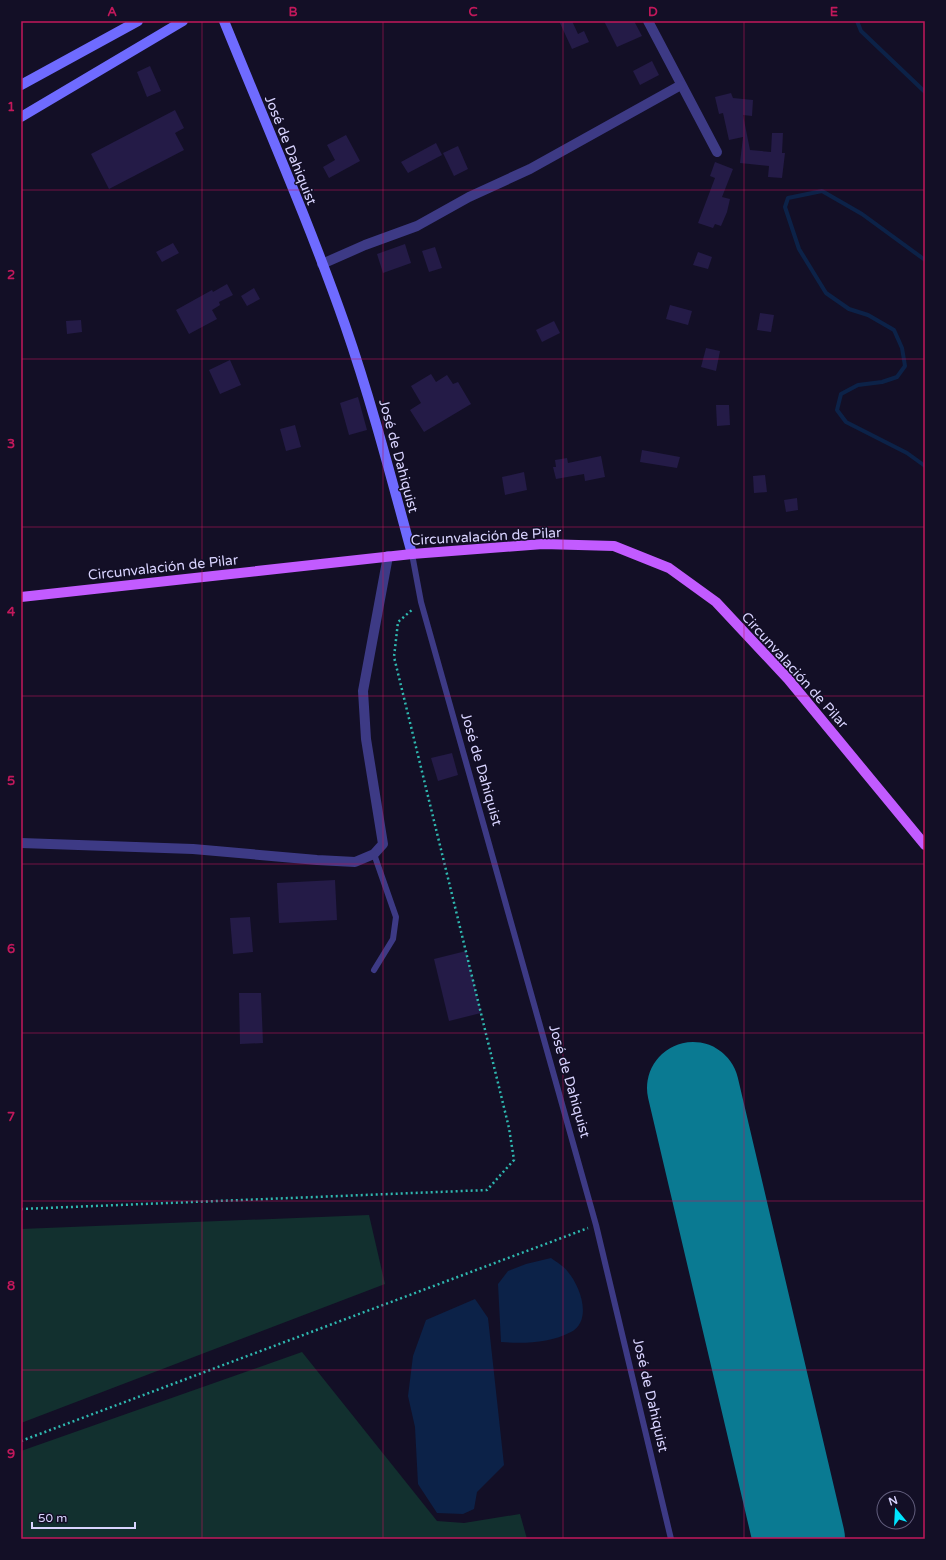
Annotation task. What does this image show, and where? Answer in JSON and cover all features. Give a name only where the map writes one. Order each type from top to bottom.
[{"type":"main road","points":[[21,85],[138,21]]},
{"type":"main road","points":[[21,117],[183,21]]},
{"type":"main road","name":"José de Dahiquist","points":[[224,21],[322,264],[369,398],[412,554]]},
{"type":"main road","name":"Circunvalación de Pilar","points":[[21,597],[388,556],[543,544],[614,546],[669,568],[716,602],[788,679],[925,845]]},
{"type":"street","points":[[648,21],[717,152]]},
{"type":"street","points":[[322,264],[365,245],[417,226],[469,197],[530,169],[681,85]]},
{"type":"street","points":[[21,843],[193,849],[355,862],[374,854],[383,844],[366,739],[363,691],[388,556]]},
{"type":"lane","name":"José de Dahiquist","points":[[412,554],[421,602],[596,1225],[671,1539]]},
{"type":"lane","points":[[374,854],[396,917],[393,939],[374,970]]},
{"type":"path","points":[[21,1209],[487,1190],[514,1160],[509,1128],[394,657],[398,622],[421,602]]},
{"type":"path","points":[[21,1441],[596,1225]]},
{"type":"green space","points":[[369,1215],[385,1284],[21,1423],[21,1229]]},
{"type":"green space","points":[[302,1352],[437,1521],[464,1523],[520,1514],[527,1539],[21,1539],[21,1451]]},
{"type":"water","points":[[551,1258],[566,1270],[577,1286],[583,1311],[582,1320],[578,1327],[563,1336],[546,1341],[528,1343],[501,1342],[498,1284],[508,1271],[526,1264]]},
{"type":"water","points":[[475,1299],[488,1318],[504,1465],[477,1492],[474,1509],[463,1514],[437,1513],[418,1484],[415,1427],[408,1396],[413,1356],[426,1320]]},
{"type":"building","points":[[559,21],[572,21],[578,34],[584,31],[589,42],[572,49]]},
{"type":"building","points":[[604,21],[634,21],[642,36],[617,47]]},
{"type":"building","points":[[652,61],[659,75],[640,85],[633,71]]},
{"type":"building","points":[[150,66],[161,91],[147,97],[137,72]]},
{"type":"building","points":[[731,93],[733,98],[753,100],[752,116],[743,115],[750,150],[771,152],[772,133],[783,133],[782,153],[785,153],[782,178],[768,177],[769,166],[740,163],[743,137],[729,140],[723,113],[719,114],[715,97]]},
{"type":"building","points":[[175,110],[184,128],[175,133],[184,150],[109,189],[91,154]]},
{"type":"building","points":[[346,135],[360,161],[329,178],[323,167],[335,160],[327,145]]},
{"type":"building","points":[[436,143],[442,155],[408,173],[401,162]]},
{"type":"building","points":[[458,146],[468,169],[454,176],[443,153]]},
{"type":"building","points":[[715,162],[733,169],[722,197],[730,199],[727,212],[721,226],[715,224],[713,228],[698,223],[715,178],[710,176]]},
{"type":"building","points":[[173,243],[179,253],[162,262],[156,252]]},
{"type":"building","points":[[405,244],[411,263],[383,273],[377,254]]},
{"type":"building","points":[[435,247],[442,268],[429,272],[422,251]]},
{"type":"building","points":[[698,252],[712,257],[708,269],[693,265]]},
{"type":"building","points":[[227,284],[233,295],[219,302],[220,305],[212,310],[217,319],[189,334],[176,310],[212,290],[213,292]]},
{"type":"building","points":[[254,288],[260,299],[247,306],[241,296]]},
{"type":"building","points":[[670,305],[692,311],[688,325],[666,319]]},
{"type":"building","points":[[760,313],[774,315],[771,332],[757,330]]},
{"type":"building","points":[[81,320],[82,332],[67,334],[66,321]]},
{"type":"building","points":[[554,321],[560,333],[542,342],[536,330]]},
{"type":"building","points":[[706,348],[720,351],[716,371],[701,367]]},
{"type":"building","points":[[230,360],[241,385],[220,394],[209,370]]},
{"type":"building","points":[[431,374],[436,382],[447,375],[453,384],[458,382],[471,404],[424,432],[410,410],[421,403],[411,386]]},
{"type":"building","points":[[358,397],[367,430],[349,435],[340,403]]},
{"type":"building","points":[[716,405],[729,405],[730,425],[717,426]]},
{"type":"building","points":[[295,425],[301,447],[286,451],[280,429]]},
{"type":"building","points":[[642,450],[680,457],[677,468],[640,462]]},
{"type":"building","points":[[601,456],[605,477],[585,481],[584,474],[556,479],[553,467],[556,467],[555,460],[567,458],[568,463]]},
{"type":"building","points":[[524,472],[527,490],[505,495],[502,477]]},
{"type":"building","points":[[765,475],[767,492],[754,493],[753,476]]},
{"type":"building","points":[[797,498],[798,510],[786,512],[784,500]]},
{"type":"building","points":[[452,753],[458,775],[438,781],[431,758]]},
{"type":"building","points":[[335,880],[337,920],[279,923],[277,883]]},
{"type":"building","points":[[250,917],[253,952],[233,954],[230,918]]},
{"type":"building","points":[[466,951],[481,1013],[449,1021],[434,959]]},
{"type":"building","points":[[239,993],[261,993],[263,1043],[240,1044]]},
{"type":"waterway","points":[[857,21],[861,31],[925,92]]},
{"type":"waterway","points":[[925,260],[862,214],[822,191],[788,198],[785,207],[799,249],[826,293],[849,309],[868,315],[894,330],[902,348],[905,366],[897,377],[882,382],[858,385],[841,394],[837,410],[846,422],[907,453],[925,466]]},
{"type":"runway","points":[[693,1088],[799,1539]]}]
